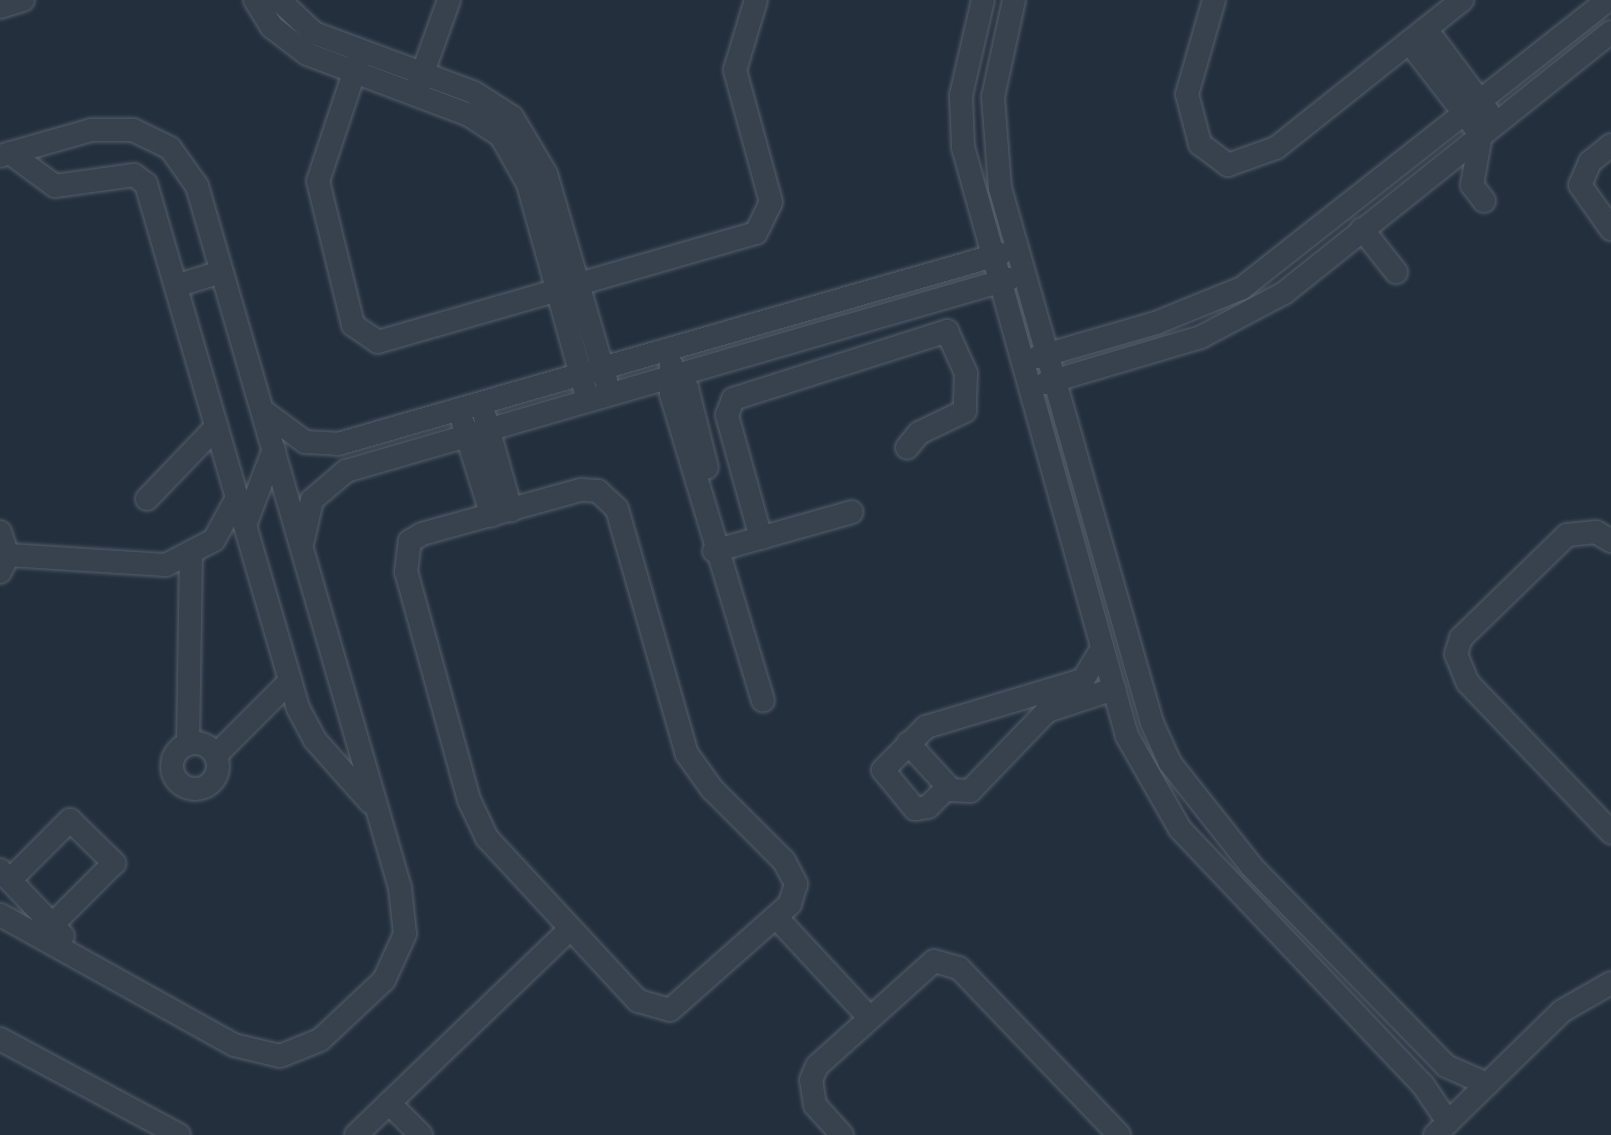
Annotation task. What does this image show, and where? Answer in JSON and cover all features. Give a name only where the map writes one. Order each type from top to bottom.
[{"type":"street","points":[[0,6],[23,0]]},
{"type":"street","points":[[255,0],[288,41],[419,84],[486,123],[513,151],[568,290],[599,398]]},
{"type":"street","points":[[279,0],[314,34],[357,62]]},
{"type":"street","points":[[419,84],[449,0]]},
{"type":"street","points":[[357,62],[318,180],[360,334],[390,340],[744,240],[765,223],[771,202],[736,80],[756,0]]},
{"type":"street","points":[[983,0],[961,96],[962,147],[1102,648],[1146,776],[1180,829],[1423,1085],[1441,1128],[1562,1011],[1611,984]]},
{"type":"street","points":[[1014,0],[998,52],[993,144],[1018,249],[1152,723],[1170,764],[1252,867],[1446,1066],[1488,1084]]},
{"type":"street","points":[[1214,0],[1187,94],[1200,144],[1228,165],[1276,148],[1462,0]]},
{"type":"street","points":[[1020,362],[1156,324],[1242,288],[1608,0]]},
{"type":"street","points":[[1028,388],[1234,324],[1284,293],[1611,32]]},
{"type":"street","points":[[1418,35],[1488,129]]},
{"type":"street","points":[[1484,201],[1472,185],[1488,129]]},
{"type":"street","points":[[0,917],[258,1054],[280,1056],[320,1040],[384,980],[401,950],[404,913],[274,449],[197,186],[186,165],[154,138],[133,130],[91,130],[5,154]]},
{"type":"street","points":[[1611,145],[1590,162],[1580,185],[1611,229]]},
{"type":"street","points":[[5,154],[55,186],[141,178],[290,681],[315,740],[377,810]]},
{"type":"street","points":[[1362,230],[1396,272]]},
{"type":"street","points":[[254,391],[281,429],[321,446],[1018,249]]},
{"type":"street","points":[[176,286],[221,272]]},
{"type":"street","points":[[303,559],[306,511],[330,480],[674,374],[1026,274]]},
{"type":"street","points":[[761,538],[727,415],[733,399],[947,332],[966,373],[966,411],[919,433],[908,448]]},
{"type":"street","points":[[667,350],[674,374],[671,394],[763,701]]},
{"type":"street","points":[[470,406],[501,513]]},
{"type":"street","points":[[147,499],[216,428]]},
{"type":"street","points":[[245,525],[274,449]]},
{"type":"street","points":[[582,490],[598,491],[617,509],[688,754],[793,873],[795,893],[776,918],[688,1000],[659,1012],[638,1001],[477,821],[406,572],[410,542],[582,490]]},
{"type":"street","points":[[0,532],[4,564],[142,565],[191,556],[214,540],[237,498]]},
{"type":"street","points":[[720,550],[852,512]]},
{"type":"street","points":[[1611,540],[1596,532],[1568,535],[1461,638],[1456,654],[1468,683],[1611,832]]},
{"type":"street","points":[[188,744],[191,556]]},
{"type":"street","points":[[908,743],[948,787],[963,793],[978,785],[1034,707],[1083,680],[1102,648]]},
{"type":"street","points":[[216,755],[204,744],[188,744],[176,753],[172,768],[186,787],[202,788],[215,778],[216,755],[290,681]]},
{"type":"street","points":[[948,787],[928,807],[915,809],[884,778],[884,767],[926,727],[1114,689]]},
{"type":"street","points":[[52,925],[114,863],[70,820],[5,875],[52,925],[92,966]]},
{"type":"street","points":[[776,918],[868,1016]]},
{"type":"street","points":[[356,1135],[570,929]]},
{"type":"street","points":[[842,1135],[815,1104],[810,1080],[868,1016],[927,964],[959,968],[1119,1135]]},
{"type":"street","points":[[0,1039],[179,1135]]},
{"type":"street","points":[[390,1103],[420,1135]]}]
